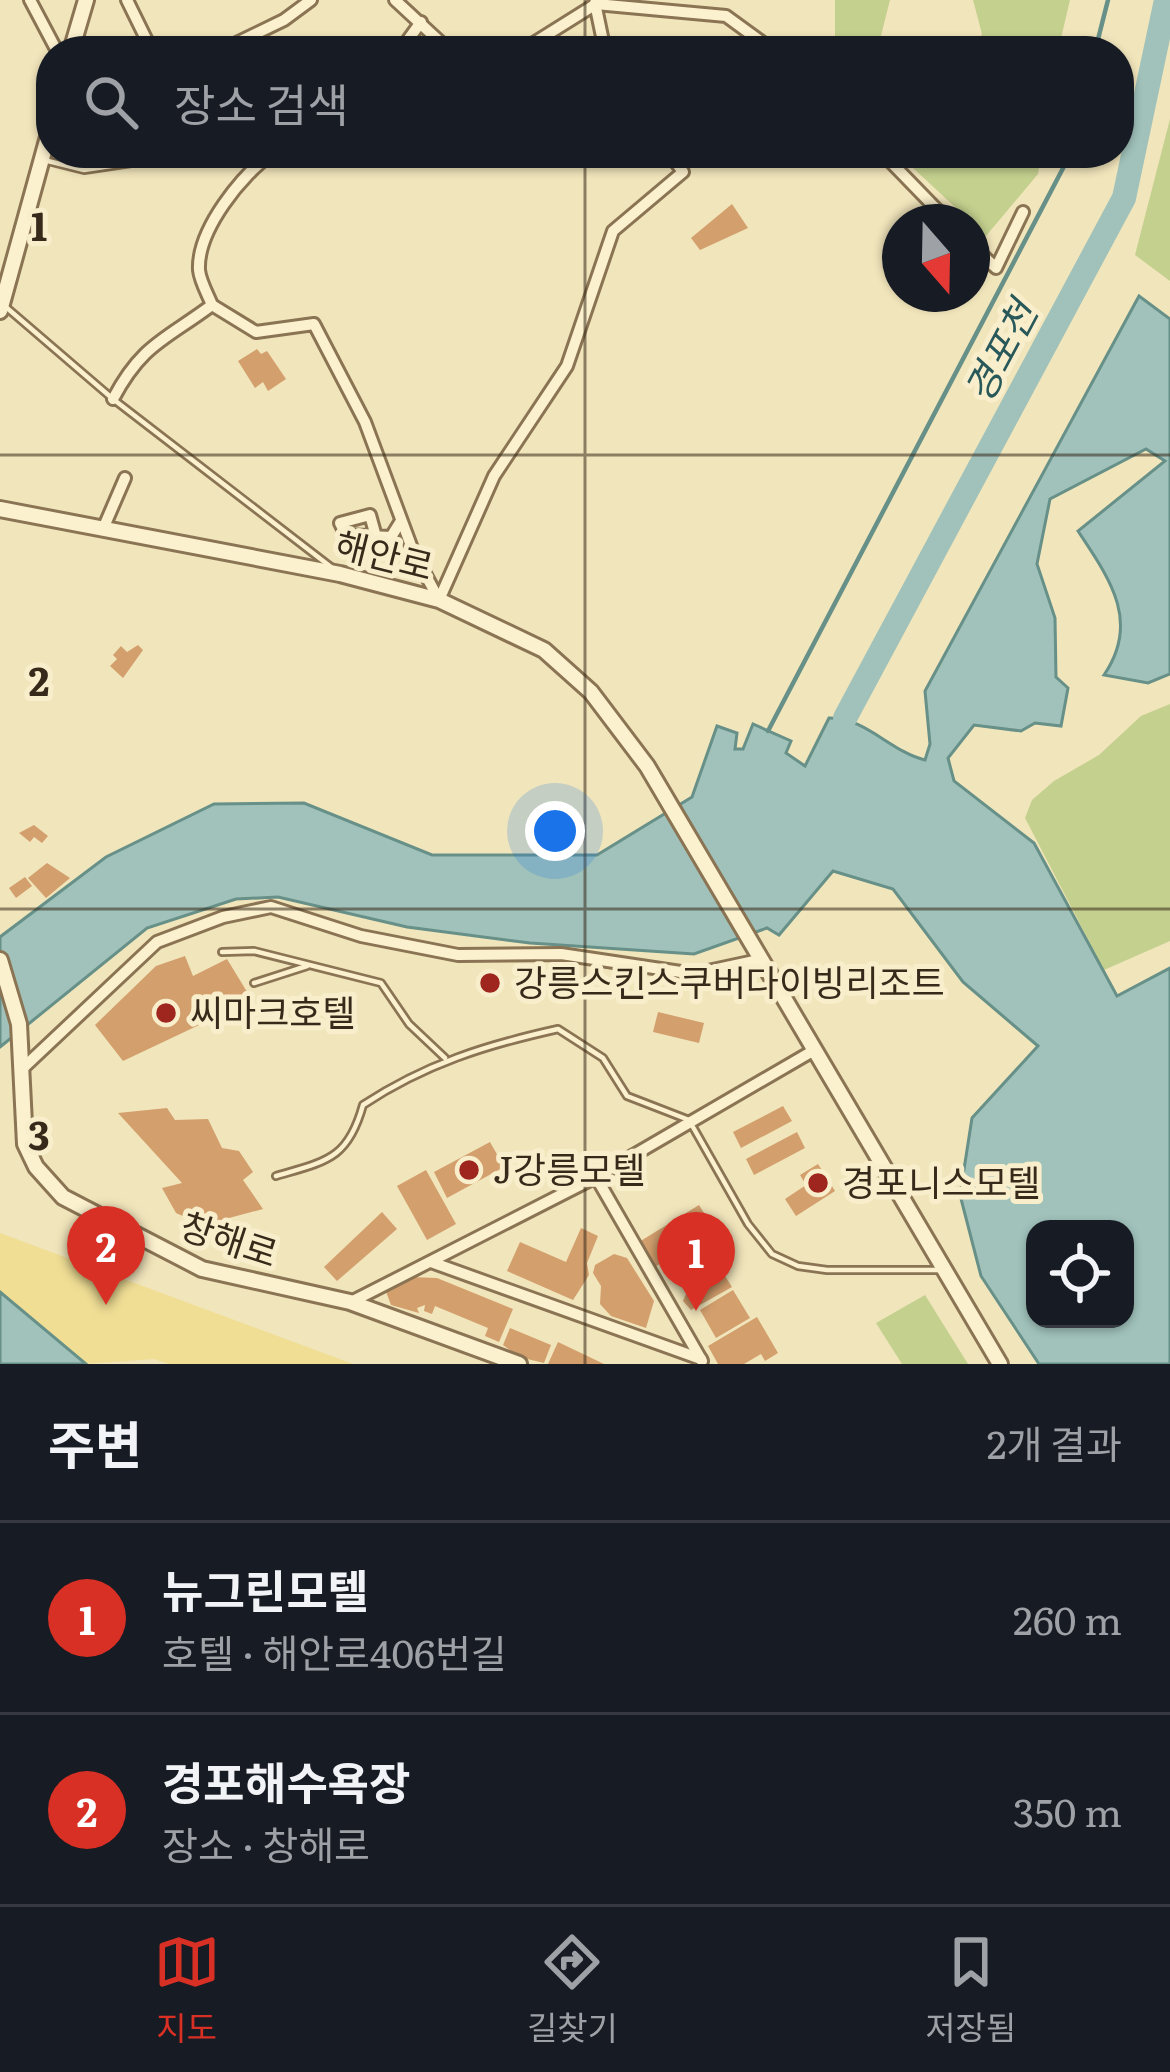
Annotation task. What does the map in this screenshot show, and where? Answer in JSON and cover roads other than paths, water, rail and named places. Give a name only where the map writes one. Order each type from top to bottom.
[{"type":"street","points":[[30,0],[49,36]]},
{"type":"street","points":[[75,36],[86,0]]},
{"type":"street","points":[[127,0],[145,36]]},
{"type":"street","points":[[251,36],[311,0]]},
{"type":"street","points":[[395,0],[435,36]]},
{"type":"street","points":[[543,36],[594,2],[727,16],[754,36]]},
{"type":"street","points":[[594,2],[602,36]]},
{"type":"street","points":[[411,36],[421,22]]},
{"type":"street","points":[[2,300],[39,168]]},
{"type":"street","points":[[252,168],[203,241],[199,272],[212,305],[256,332],[314,324],[365,422],[401,521],[439,600]]},
{"type":"street","points":[[439,600],[494,476],[567,365],[613,231],[682,172],[679,168]]},
{"type":"street","points":[[897,168],[932,204]]},
{"type":"street","points":[[990,262],[996,268],[1023,212]]},
{"type":"street","points":[[113,400],[133,361],[164,333],[212,305]]},
{"type":"street","points":[[103,529],[125,478]]},
{"type":"street","name":"해안로","points":[[0,509],[340,574],[439,600],[523,638],[562,665],[614,719],[757,956]]},
{"type":"street","points":[[375,533],[392,537],[401,521]]},
{"type":"street","points":[[22,1069],[157,941],[223,917],[271,907],[361,936],[458,955],[561,953],[694,974],[757,956],[1000,1364]]},
{"type":"street","name":"창해로","points":[[0,960],[16,1011],[26,1144],[36,1167],[63,1197],[113,1228],[202,1269],[350,1302],[519,1364]]},
{"type":"street","points":[[350,1302],[596,1177],[812,1052]]},
{"type":"street","points":[[596,1177],[703,1362]]},
{"type":"street","points":[[430,1262],[703,1362]]},
{"type":"lane","points":[[2,300],[113,400],[340,574]]},
{"type":"lane","points":[[222,952],[254,951],[381,983],[409,1024],[445,1058]]},
{"type":"lane","points":[[254,983],[308,966]]},
{"type":"lane","points":[[276,1175],[325,1162],[353,1140],[363,1105],[445,1058],[559,1029],[603,1058],[627,1096],[689,1120],[748,1225],[772,1255],[827,1270],[943,1270]]},
{"type":"water","points":[[1139,296],[1170,319],[1170,674],[1148,683],[1104,675],[1115,655],[1120,618],[1110,583],[1078,531],[1165,461],[1146,449],[1050,499],[1037,564],[1055,618],[1056,677],[1068,688],[1061,726],[1035,723],[1021,731],[974,725],[948,758],[954,781],[1034,843],[1117,996],[1170,968],[1170,1364],[1039,1364],[981,1276],[960,1195],[972,1118],[1038,1046],[963,982],[893,889],[833,871],[779,935],[767,928],[694,954],[530,943],[407,927],[278,897],[236,899],[147,928],[0,1047],[0,937],[106,857],[214,804],[304,803],[432,855],[597,855],[692,797],[717,726],[737,733],[735,749],[743,749],[753,724],[791,741],[786,753],[805,766],[829,718],[854,723],[925,760],[930,744],[925,691]]},
{"type":"water","points":[[0,1292],[86,1364],[0,1364]]},
{"type":"waterway","points":[[1099,36],[1108,0]]},
{"type":"waterway","name":"경포천","points":[[1134,151],[1166,0]]},
{"type":"waterway","points":[[768,731],[1063,168]]},
{"type":"waterway","name":"경포천","points":[[845,718],[1124,198],[1130,168]]},
{"type":"place","name":"강릉스킨스쿠버다이빙리조트","points":[[490,983]]},
{"type":"place","name":"씨마크호텔","points":[[166,1013]]},
{"type":"place","name":"J강릉모텔","points":[[469,1170]]},
{"type":"place","name":"경포니스모텔","points":[[818,1183]]},
{"type":"place","name":"경포해수욕장","points":[[106,1305]]},
{"type":"place","name":"뉴그린모텔","points":[[696,1311]]}]
